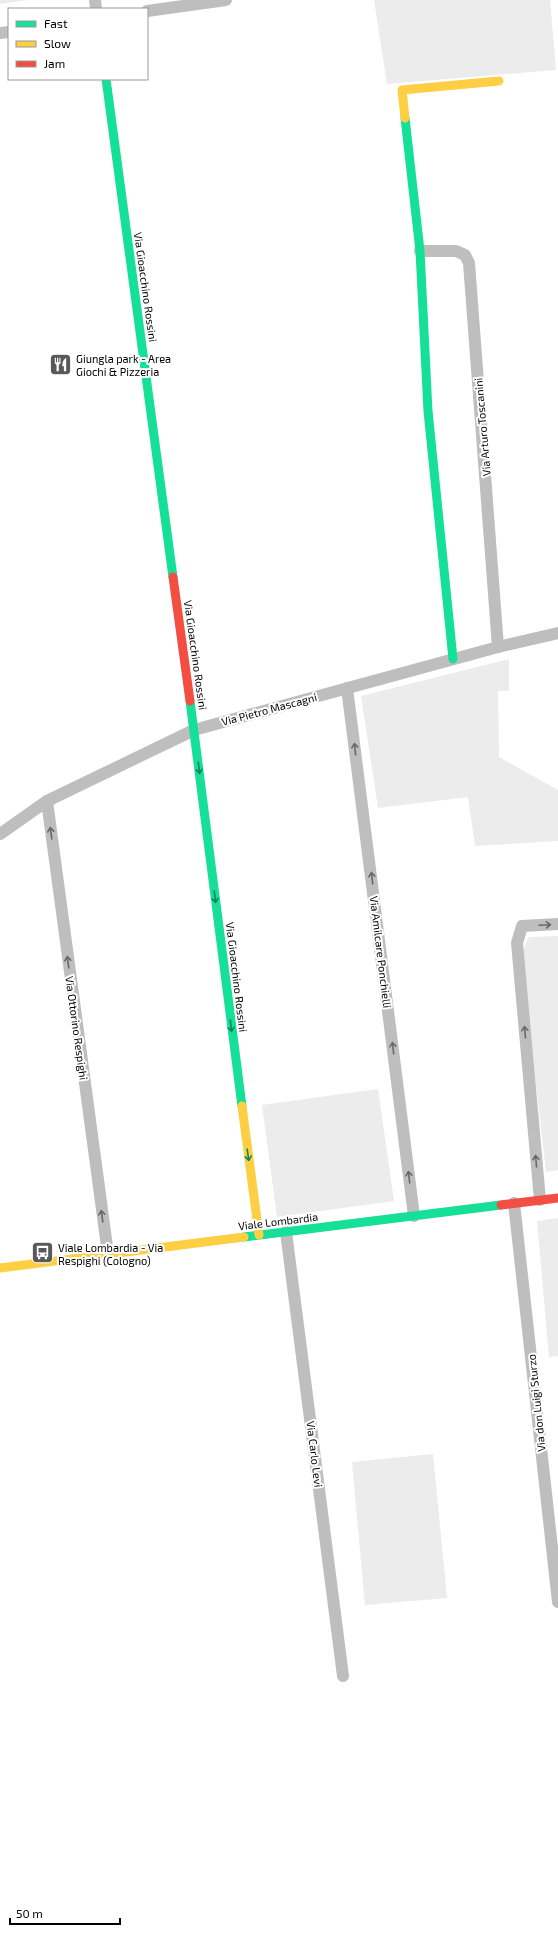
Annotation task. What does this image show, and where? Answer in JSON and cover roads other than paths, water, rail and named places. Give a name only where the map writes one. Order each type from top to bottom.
[{"type":"street","points":[[148,11],[226,0]]},
{"type":"street","name":"Via Gioacchino Rossini","points":[[106,80],[194,730],[259,1235]]},
{"type":"street","points":[[453,659],[428,411],[420,251],[402,90],[499,81]]},
{"type":"street","name":"Via Arturo Toscanini","points":[[420,251],[456,251],[465,255],[469,263],[498,647]]},
{"type":"street","name":"Via Pietro Mascagni","points":[[0,834],[47,801],[194,730],[498,647],[558,633]]},
{"type":"street","name":"Via Amilcare Ponchielli","points":[[347,688],[414,1216]]},
{"type":"street","name":"Via Ottorino Respighi","points":[[47,801],[108,1254]]},
{"type":"street","points":[[540,1200],[517,943],[522,926],[558,924]]},
{"type":"street","name":"Viale Lombardia","points":[[0,1268],[558,1198]]},
{"type":"street","name":"Via don Luigi Sturzo","points":[[514,1203],[558,1602]]},
{"type":"street","name":"Via Carlo Levi","points":[[286,1232],[343,1676]]},
{"type":"place","name":"Giungla park - Area Giochi & Pizzeria","points":[[61,364]]},
{"type":"place","name":"Viale Lombardia - Via Respighi (Cologno)","points":[[43,1253]]}]
